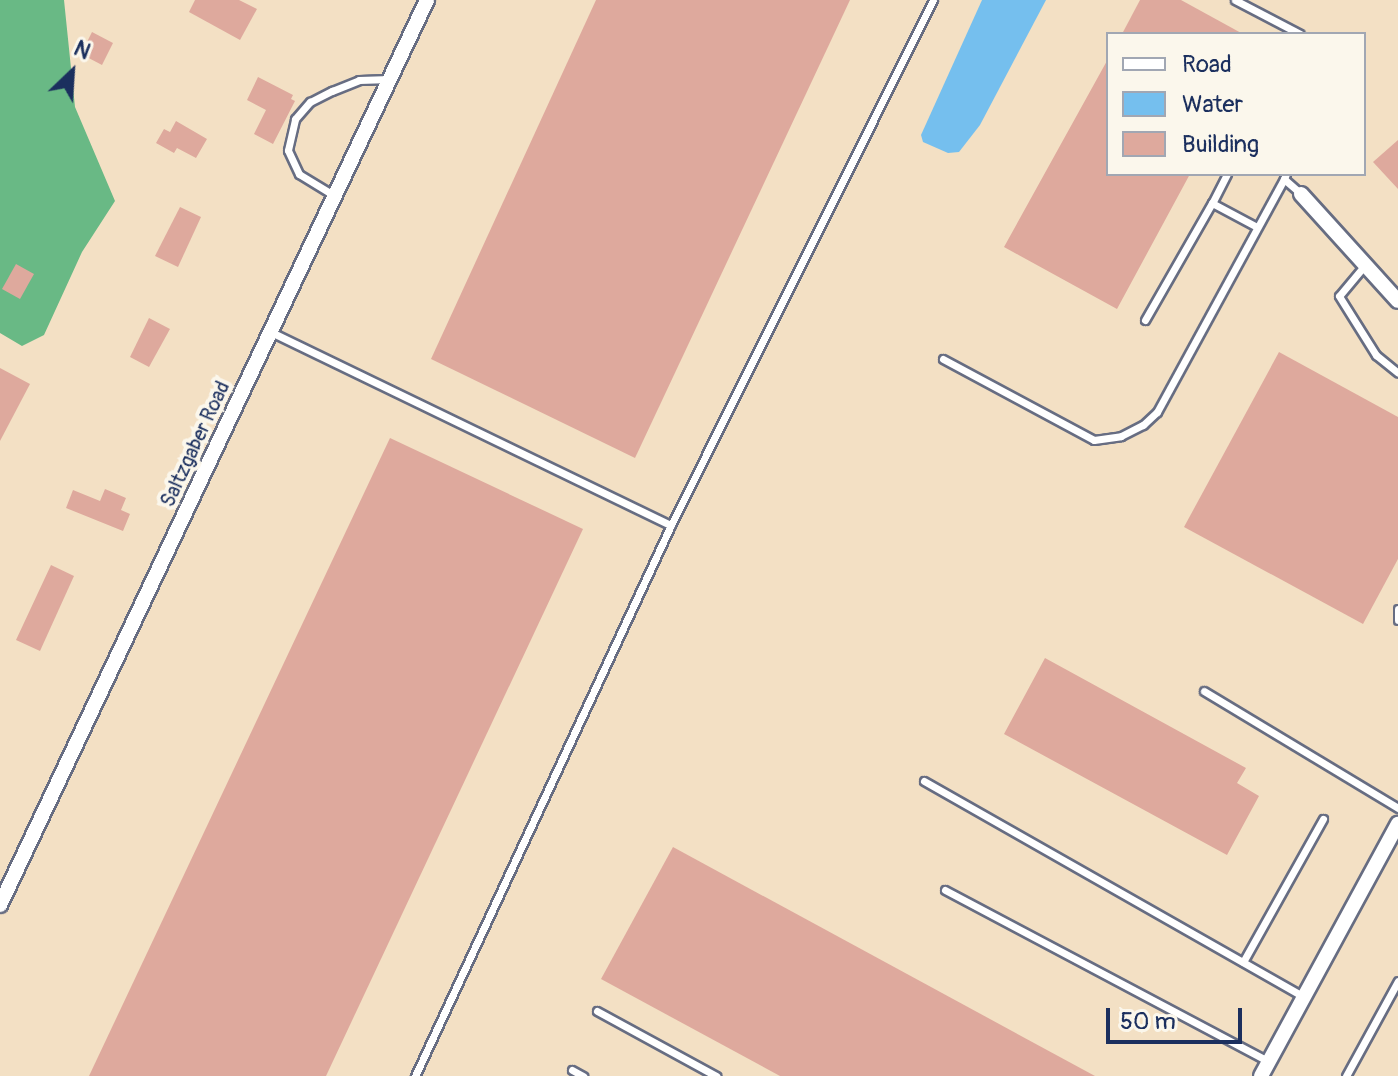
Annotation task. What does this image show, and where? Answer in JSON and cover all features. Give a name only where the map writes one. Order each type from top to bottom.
[{"type":"street","name":"Saltzgaber Road","points":[[0,905],[427,0]]},
{"type":"street","points":[[1301,194],[1398,301]]},
{"type":"street","points":[[1261,1076],[1398,824]]},
{"type":"lane","points":[[415,1076],[671,525],[933,0]]},
{"type":"lane","points":[[1235,0],[1296,32]]},
{"type":"lane","points":[[335,196],[299,174],[288,150],[295,119],[310,102],[332,91],[359,80],[390,79]]},
{"type":"lane","points":[[1145,320],[1226,176]]},
{"type":"lane","points":[[943,359],[1094,440],[1121,436],[1143,425],[1157,412],[1285,176],[1301,194]]},
{"type":"lane","points":[[1212,203],[1257,227]]},
{"type":"lane","points":[[1365,265],[1339,296],[1376,355],[1398,373]]},
{"type":"lane","points":[[271,332],[671,525]]},
{"type":"lane","points":[[1398,609],[1398,620]]},
{"type":"lane","points":[[1204,691],[1398,808]]},
{"type":"lane","points":[[924,781],[1304,997]]},
{"type":"lane","points":[[1243,962],[1323,819]]},
{"type":"lane","points":[[945,890],[1269,1061]]},
{"type":"lane","points":[[1346,1076],[1398,981]]},
{"type":"lane","points":[[597,1011],[716,1076]]},
{"type":"lane","points":[[572,1070],[583,1076]]},
{"type":"green space","points":[[0,0],[64,0],[75,107],[115,201],[82,252],[44,335],[22,346],[0,333]]},
{"type":"water","points":[[982,0],[1046,0],[980,125],[959,152],[948,153],[923,142],[921,135]]},
{"type":"building","points":[[195,0],[239,0],[257,9],[240,40],[189,12]]},
{"type":"building","points":[[596,0],[850,0],[635,458],[431,359]]},
{"type":"building","points":[[1140,0],[1181,0],[1239,32],[1123,32]]},
{"type":"building","points":[[92,32],[113,43],[102,65],[81,54]]},
{"type":"building","points":[[1106,63],[1106,176],[1189,176],[1117,309],[1004,247]]},
{"type":"building","points":[[258,77],[293,95],[291,99],[295,101],[273,144],[254,134],[266,110],[247,100]]},
{"type":"building","points":[[176,121],[207,139],[196,158],[177,148],[174,153],[156,143],[164,129],[170,132]]},
{"type":"building","points":[[1398,140],[1398,189],[1373,162]]},
{"type":"building","points":[[180,207],[201,217],[178,267],[155,256]]},
{"type":"building","points":[[16,264],[34,274],[20,299],[2,289]]},
{"type":"building","points":[[149,318],[170,329],[149,367],[130,357]]},
{"type":"building","points":[[1279,352],[1398,417],[1398,559],[1363,624],[1184,527]]},
{"type":"building","points":[[0,368],[30,384],[0,441]]},
{"type":"building","points":[[390,438],[583,529],[326,1076],[89,1076]]},
{"type":"building","points":[[105,489],[126,498],[121,510],[130,514],[123,531],[66,508],[73,490],[100,501]]},
{"type":"building","points":[[51,565],[74,576],[40,651],[16,640]]},
{"type":"building","points":[[1045,658],[1246,768],[1237,783],[1259,796],[1227,855],[1004,734]]},
{"type":"building","points":[[673,847],[1095,1076],[780,1076],[601,979]]}]
